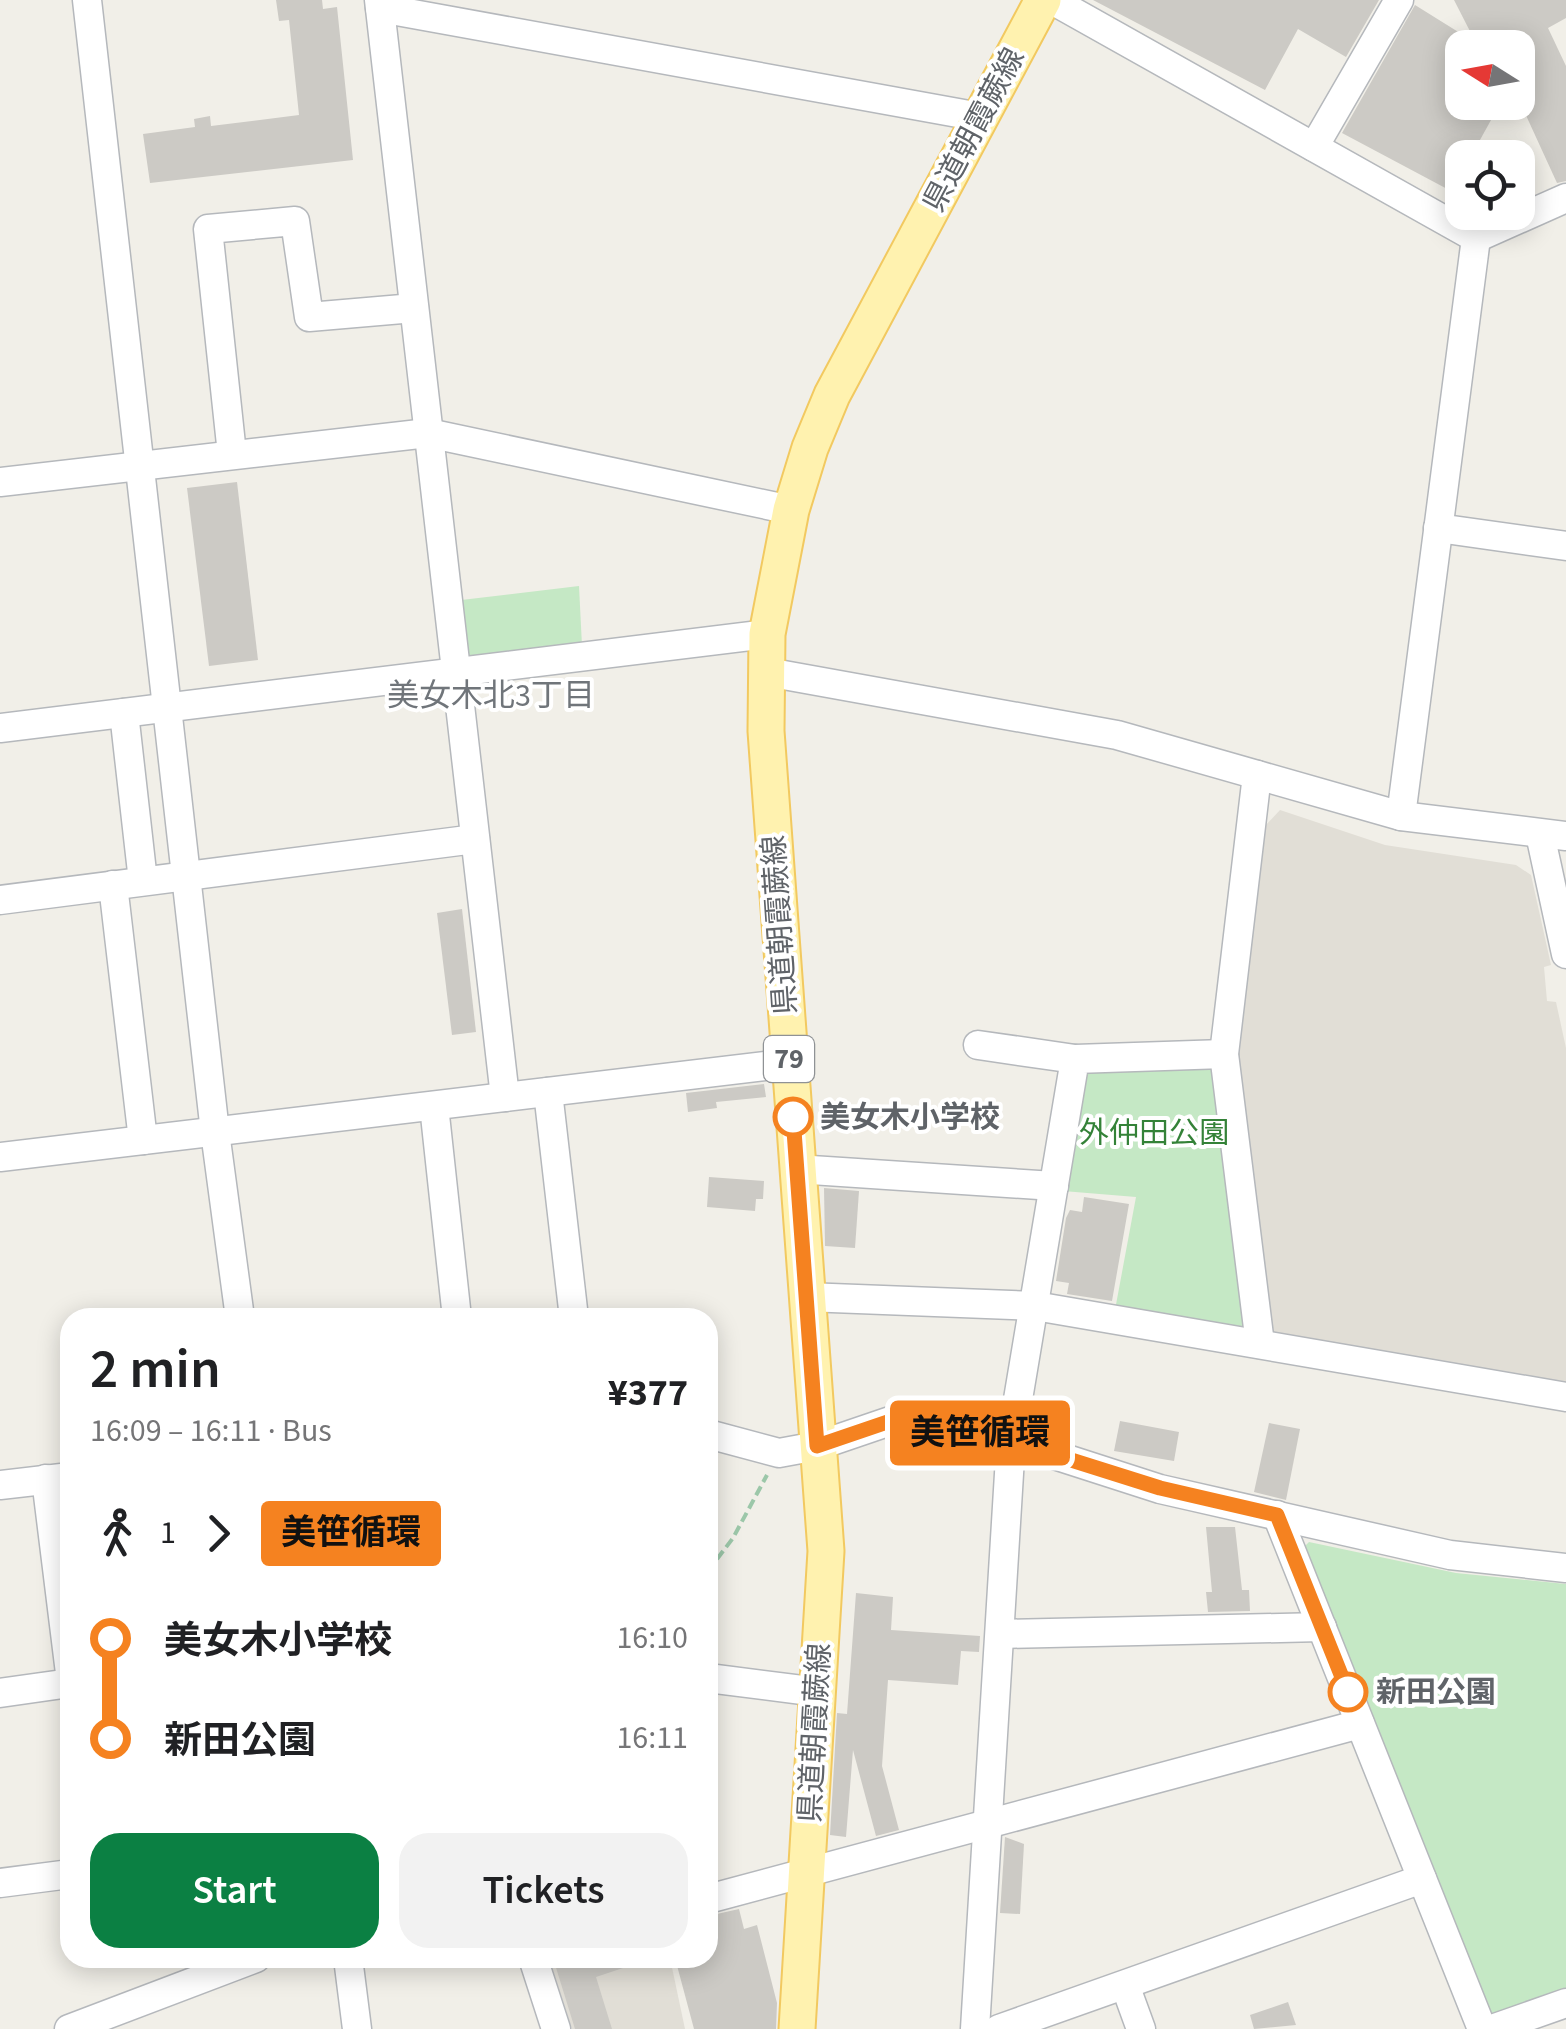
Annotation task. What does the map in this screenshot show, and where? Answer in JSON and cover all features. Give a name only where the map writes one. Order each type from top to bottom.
[{"type":"main road","name":"県道朝霞蕨線","points":[[797,2029],[826,1551],[796,1169],[766,672],[767,634],[791,510],[832,395],[1042,0]]},
{"type":"street","points":[[87,0],[215,1132],[239,1308]]},
{"type":"street","points":[[1052,0],[1476,238]]},
{"type":"street","points":[[1314,147],[1399,0]]},
{"type":"street","points":[[505,1097],[380,4],[980,117]]},
{"type":"street","points":[[1476,238],[1566,198]]},
{"type":"street","points":[[232,454],[208,229],[295,221],[309,317],[414,308]]},
{"type":"street","points":[[1401,816],[1476,238]]},
{"type":"street","points":[[0,482],[428,433],[791,510]]},
{"type":"street","points":[[1438,528],[1566,546]]},
{"type":"street","points":[[0,728],[767,634]]},
{"type":"street","points":[[766,672],[1117,735],[1401,816],[1553,835],[1566,954]]},
{"type":"street","points":[[124,713],[143,882]]},
{"type":"street","points":[[1257,775],[1224,1054],[1260,1344]]},
{"type":"street","points":[[0,900],[474,838]]},
{"type":"street","points":[[114,885],[143,1140]]},
{"type":"street","points":[[978,1045],[1075,1060],[1224,1054]]},
{"type":"street","points":[[975,2029],[1011,1441],[1075,1060]]},
{"type":"street","points":[[0,1157],[790,1063]]},
{"type":"street","points":[[548,1092],[573,1308]]},
{"type":"street","points":[[434,1106],[456,1308]]},
{"type":"street","points":[[796,1169],[1054,1186]]},
{"type":"street","points":[[806,1297],[1034,1306],[1566,1397]]},
{"type":"street","points":[[718,1437],[778,1453],[817,1446],[905,1416],[1011,1441],[1160,1488],[1450,1555],[1566,1568]]},
{"type":"street","points":[[0,1485],[58,1478],[60,1510]]},
{"type":"street","points":[[1277,1515],[1482,2029]]},
{"type":"street","points":[[1000,1634],[1322,1627]]},
{"type":"street","points":[[718,1679],[818,1692]]},
{"type":"street","points":[[0,1693],[60,1684]]},
{"type":"street","points":[[718,1896],[1360,1724]]},
{"type":"street","points":[[0,1883],[60,1875]]},
{"type":"street","points":[[999,2029],[1422,1879]]},
{"type":"street","points":[[69,2029],[230,1968]]},
{"type":"street","points":[[349,1968],[358,2029]]},
{"type":"street","points":[[536,1968],[556,2029]]},
{"type":"street","points":[[1125,1984],[1141,2029]]},
{"type":"street","points":[[1492,2029],[1566,2002]]},
{"type":"path","points":[[718,1558],[778,1453]]},
{"type":"shaded area","points":[[1280,810],[1385,845],[1516,865],[1531,875],[1551,965],[1544,967],[1547,1001],[1556,1002],[1566,1048],[1566,1386],[1275,1335],[1266,1328],[1231,1051],[1264,827]]},
{"type":"shaded area","points":[[552,1968],[672,1968],[685,2029],[572,2029]]},
{"type":"green space","points":[[579,586],[582,646],[460,659],[453,601]]},
{"type":"green space","name":"外仲田公園","points":[[1204,1064],[1216,1072],[1248,1323],[1239,1333],[1115,1310],[1136,1197],[1063,1191],[1081,1078],[1089,1068]]},
{"type":"green space","name":"新田公園","points":[[1309,1542],[1456,1573],[1566,1584],[1566,1992],[1493,2015],[1485,2014],[1301,1550]]},
{"type":"building","points":[[276,0],[322,0],[323,9],[337,7],[353,160],[150,183],[143,134],[195,127],[194,119],[210,116],[211,126],[299,115],[289,20],[279,21]]},
{"type":"building","points":[[1093,0],[1379,0],[1346,57],[1298,29],[1265,90]]},
{"type":"building","points":[[1454,0],[1566,0],[1566,18],[1548,28],[1566,66],[1566,181],[1557,183],[1528,120],[1535,120],[1535,30],[1469,30]]},
{"type":"building","points":[[1415,5],[1455,30],[1445,30],[1445,120],[1491,120],[1480,140],[1445,140],[1445,188],[1342,133]]},
{"type":"building","points":[[237,482],[258,660],[209,666],[187,488]]},
{"type":"building","points":[[462,909],[476,1032],[452,1035],[437,913]]},
{"type":"building","points":[[764,1084],[766,1097],[716,1102],[717,1108],[688,1112],[686,1093]]},
{"type":"building","points":[[709,1177],[764,1181],[763,1199],[756,1199],[755,1211],[707,1207]]},
{"type":"building","points":[[824,1188],[859,1191],[855,1248],[825,1246]]},
{"type":"building","points":[[1084,1197],[1129,1204],[1112,1301],[1067,1294],[1069,1283],[1056,1281],[1066,1218],[1070,1210],[1082,1212]]},
{"type":"building","points":[[1120,1421],[1179,1432],[1174,1461],[1114,1451]]},
{"type":"building","points":[[1269,1423],[1300,1429],[1286,1500],[1254,1492]]},
{"type":"building","points":[[1206,1527],[1235,1527],[1242,1590],[1249,1590],[1250,1611],[1208,1612],[1206,1592],[1212,1592]]},
{"type":"building","points":[[856,1593],[893,1597],[891,1630],[980,1636],[979,1652],[961,1651],[958,1685],[888,1680],[882,1766],[899,1830],[876,1836],[853,1750],[846,1837],[830,1835],[837,1713],[847,1714]]},
{"type":"building","points":[[1005,1837],[1024,1844],[1020,1914],[1000,1913]]},
{"type":"building","points":[[739,1909],[744,1929],[757,1925],[777,2003],[776,2029],[694,2029],[678,1968],[718,1968],[718,1914]]},
{"type":"building","points":[[556,1968],[623,1968],[596,1977],[612,2029],[575,2029]]},
{"type":"building","points":[[1288,2002],[1296,2025],[1254,2029],[1250,2015]]},
{"type":"bus line","name":"美笹循環","points":[[793,1117],[817,1446],[905,1416],[1011,1441],[1160,1488],[1277,1515],[1348,1692]]},
{"type":"place","name":"美女木小学校","points":[[793,1117]]},
{"type":"place","name":"新田公園","points":[[1348,1692]]},
{"type":"district","name":"美女木北3丁目","points":[[491,696]]}]
